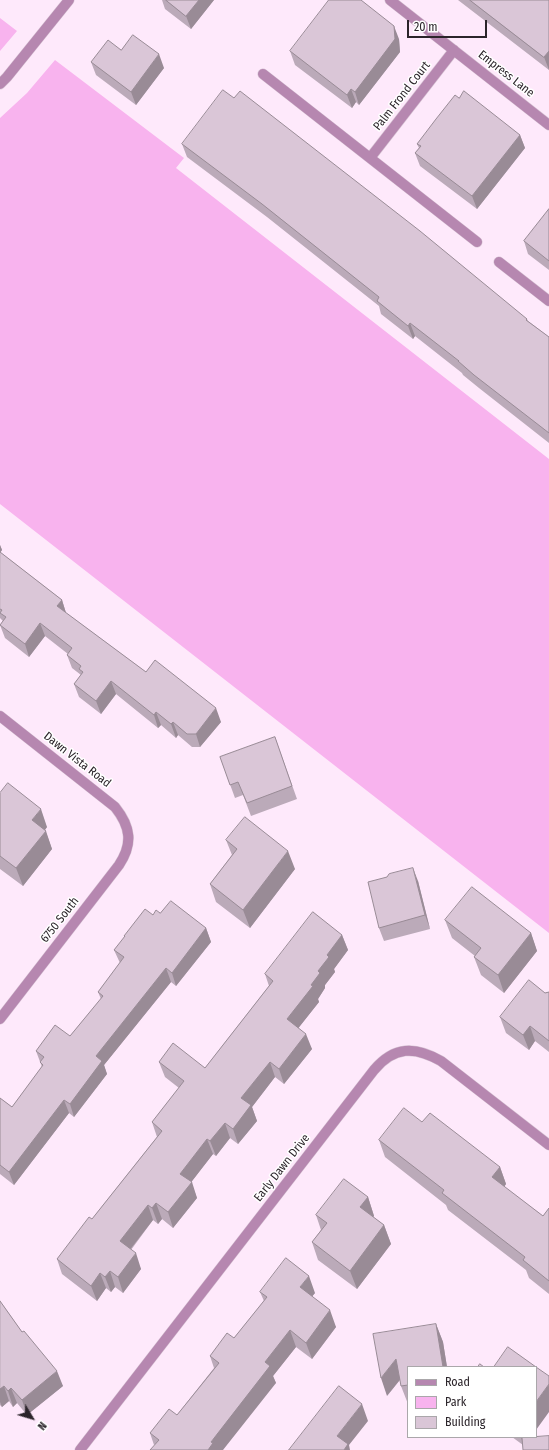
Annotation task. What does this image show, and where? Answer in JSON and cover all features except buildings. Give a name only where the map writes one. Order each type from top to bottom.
[{"type":"street","points":[[0,84],[69,0]]},
{"type":"street","name":"Empress Lane","points":[[390,0],[549,125]]},
{"type":"street","name":"Palm Frond Court","points":[[370,158],[454,50]]},
{"type":"street","points":[[263,74],[477,242]]},
{"type":"street","points":[[499,262],[549,301]]},
{"type":"street","name":"Dawn Vista Road","points":[[0,716],[112,804],[121,815],[128,832]]},
{"type":"street","name":"6750 South","points":[[0,1019],[119,865],[127,850],[128,832]]},
{"type":"street","name":"Early Dawn Drive","points":[[80,1450],[374,1070],[388,1056],[406,1050],[433,1056],[549,1145]]},
{"type":"green space","points":[[0,18],[17,31],[0,51]]},
{"type":"green space","points":[[55,60],[184,158],[176,168],[549,459],[549,933],[0,504],[0,118],[27,93]]}]
